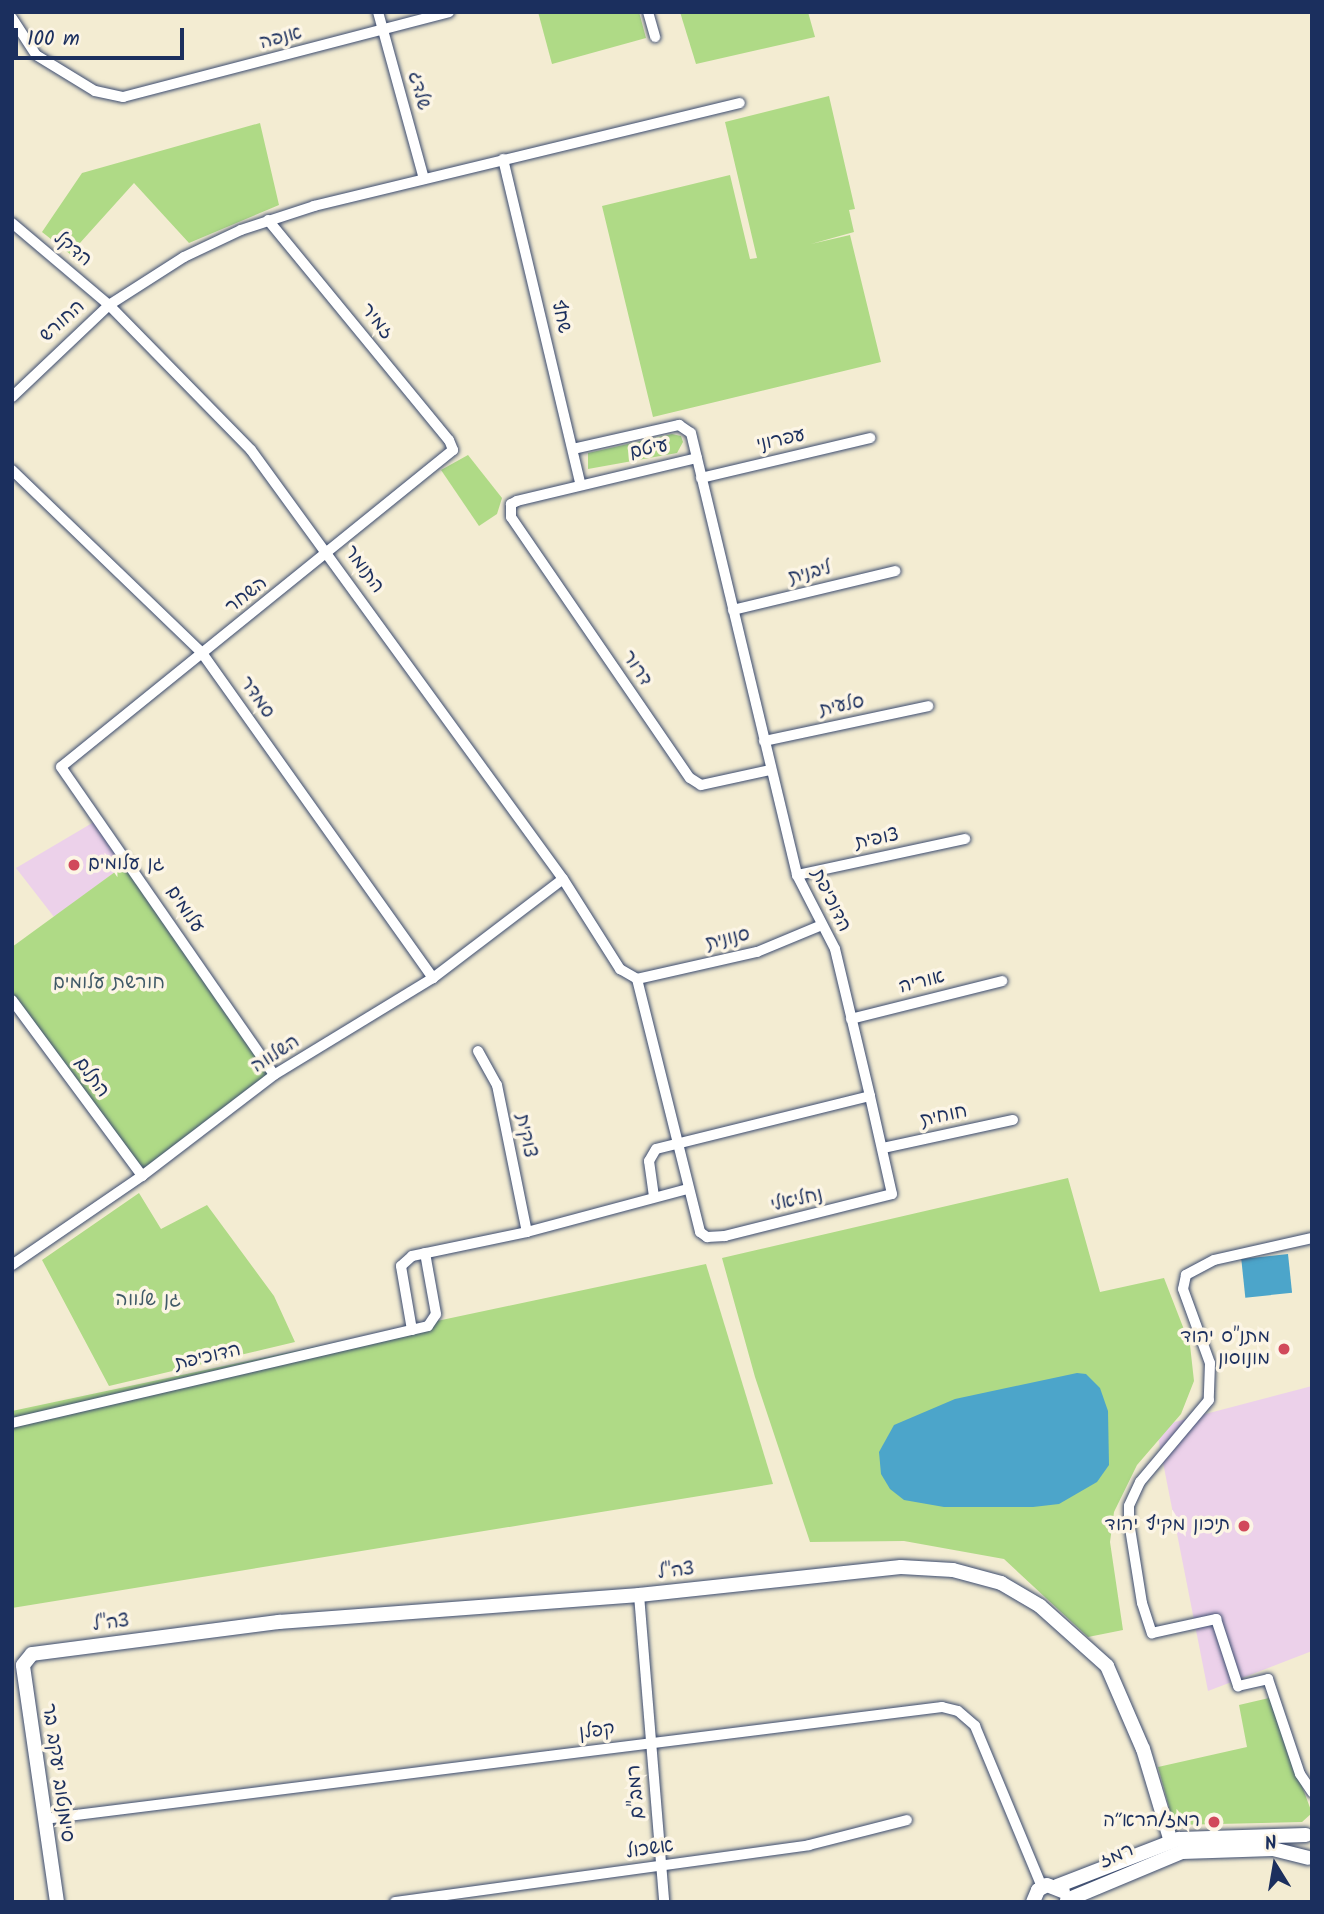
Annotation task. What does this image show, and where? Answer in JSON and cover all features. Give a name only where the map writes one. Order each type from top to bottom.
[{"type":"street","name":"שלדג","points":[[379,12],[424,179]]},
{"type":"street","name":"אנפה","points":[[12,18],[36,55],[95,92],[123,97],[449,12]]},
{"type":"street","points":[[648,12],[655,37]]},
{"type":"street","name":"החורש","points":[[12,397],[109,304],[184,257],[268,220],[503,159],[740,103]]},
{"type":"street","name":"שחף","points":[[503,159],[580,483]]},
{"type":"street","name":"זמיר","points":[[268,220],[420,403],[453,450]]},
{"type":"street","name":"הדקל","points":[[12,223],[109,304]]},
{"type":"street","name":"התומר","points":[[109,304],[251,450],[330,554],[562,879],[620,970],[637,979]]},
{"type":"street","name":"עיטם","points":[[509,509],[517,501],[580,483],[697,458],[691,433],[679,425],[573,449]]},
{"type":"street","name":"עפרוני","points":[[701,478],[870,438]]},
{"type":"street","name":"השחר","points":[[61,767],[330,554],[453,450]]},
{"type":"street","name":"הדוכיפת","points":[[697,458],[797,875],[835,949],[892,1194]]},
{"type":"street","name":"סמדר","points":[[12,470],[202,653],[433,978]]},
{"type":"street","name":"דרור","points":[[509,509],[514,523],[690,778],[701,785],[770,770]]},
{"type":"street","name":"ליבנית","points":[[733,610],[895,571]]},
{"type":"street","name":"סלעית","points":[[764,741],[928,706]]},
{"type":"street","name":"עלומים","points":[[61,767],[274,1075]]},
{"type":"street","name":"צופית","points":[[797,875],[965,839]]},
{"type":"street","name":"השלווה","points":[[12,1265],[142,1176],[274,1075],[433,978],[562,879]]},
{"type":"street","name":"סנונית","points":[[637,979],[757,952],[822,925]]},
{"type":"street","points":[[412,1330],[401,1266],[412,1256],[527,1232],[654,1195],[687,1189],[637,979]]},
{"type":"street","name":"אוריה","points":[[851,1019],[1002,981]]},
{"type":"street","name":"התלם","points":[[12,1000],[142,1176]]},
{"type":"street","name":"צוקית","points":[[478,1051],[497,1085],[527,1232]]},
{"type":"street","points":[[654,1195],[650,1154],[677,1144],[870,1096]]},
{"type":"street","name":"חוחית","points":[[883,1148],[1013,1120]]},
{"type":"street","name":"נחליאלי","points":[[687,1189],[695,1222],[707,1237],[892,1194]]},
{"type":"street","points":[[1312,1238],[1214,1260],[1186,1275],[1183,1290],[1210,1363],[1209,1400],[1153,1463],[1129,1506],[1142,1603],[1152,1633],[1216,1619],[1238,1686],[1268,1679],[1300,1774],[1312,1792]]},
{"type":"street","name":"הדוכיפת","points":[[12,1423],[428,1326],[436,1314],[425,1252]]},
{"type":"street","name":"צה\"ל","points":[[32,1654],[279,1622],[639,1595],[901,1567],[953,1570],[1002,1583],[1040,1606],[1107,1667],[1143,1749],[1171,1842]]},
{"type":"street","name":"רמב\"ם","points":[[639,1595],[664,1902]]},
{"type":"street","name":"סימנטוב יעקב בר","points":[[32,1654],[23,1665],[57,1902]]},
{"type":"street","name":"קפלן","points":[[44,1819],[942,1707],[958,1711],[975,1726],[1042,1887]]},
{"type":"street","name":"אשכול","points":[[395,1902],[809,1845],[907,1820]]},
{"type":"street","points":[[1309,1829],[1310,1862]]},
{"type":"street","name":"רמז","points":[[1042,1887],[1057,1886],[1171,1842],[1309,1829]]},
{"type":"street","name":"רמז","points":[[1067,1901],[1182,1852],[1273,1849],[1310,1862]]},
{"type":"street","points":[[1057,1886],[1067,1901]]},
{"type":"street","points":[[1033,1902],[1042,1887]]},
{"type":"shaded area","name":"גן עלומים","points":[[99,819],[130,861],[54,917],[16,868]]},
{"type":"shaded area","name":"תיכון מקיף יהוד","points":[[1312,1386],[1312,1651],[1208,1691],[1156,1427]]},
{"type":"green space","points":[[538,12],[639,12],[646,38],[552,64]]},
{"type":"green space","points":[[680,12],[808,12],[815,37],[696,64]]},
{"type":"green space","points":[[829,96],[855,209],[849,210],[854,232],[811,244],[850,235],[881,362],[653,417],[602,206],[730,175],[750,259],[757,258],[725,122]]},
{"type":"green space","points":[[260,123],[279,205],[189,243],[134,183],[70,254],[42,232],[82,173]]},
{"type":"green space","points":[[672,434],[681,436],[683,442],[677,453],[588,469],[588,453]]},
{"type":"green space","points":[[468,455],[502,498],[497,514],[479,526],[441,470]]},
{"type":"green space","name":"חורשת עלומים","points":[[130,861],[274,1075],[142,1176],[12,1000],[12,947]]},
{"type":"green space","points":[[1068,1178],[1100,1292],[1164,1278],[1190,1345],[1194,1381],[1181,1414],[1137,1465],[1114,1512],[1110,1542],[1123,1630],[1088,1637],[1004,1559],[904,1541],[810,1542],[755,1377],[722,1258]]},
{"type":"green space","name":"גן שלווה","points":[[139,1193],[161,1229],[207,1205],[274,1296],[295,1342],[109,1386],[42,1260]]},
{"type":"green space","points":[[706,1264],[773,1484],[12,1608],[12,1411]]},
{"type":"green space","points":[[1269,1698],[1312,1813],[1302,1822],[1174,1825],[1158,1767],[1247,1747],[1239,1705]]},
{"type":"water","points":[[1288,1254],[1292,1293],[1245,1298],[1241,1259]]},
{"type":"water","points":[[1077,1373],[1086,1374],[1100,1388],[1108,1411],[1109,1465],[1097,1482],[1059,1504],[1033,1507],[944,1507],[904,1500],[890,1489],[881,1474],[879,1452],[894,1425],[955,1399]]},
{"type":"place","name":"גן עלומים","points":[[74,865]]},
{"type":"place","name":"מתנ\"ס יהוד מונוסון","points":[[1284,1349]]},
{"type":"place","name":"תיכון מקיף יהוד","points":[[1244,1526]]},
{"type":"place","name":"רמז/הרא״ה","points":[[1214,1822]]}]
